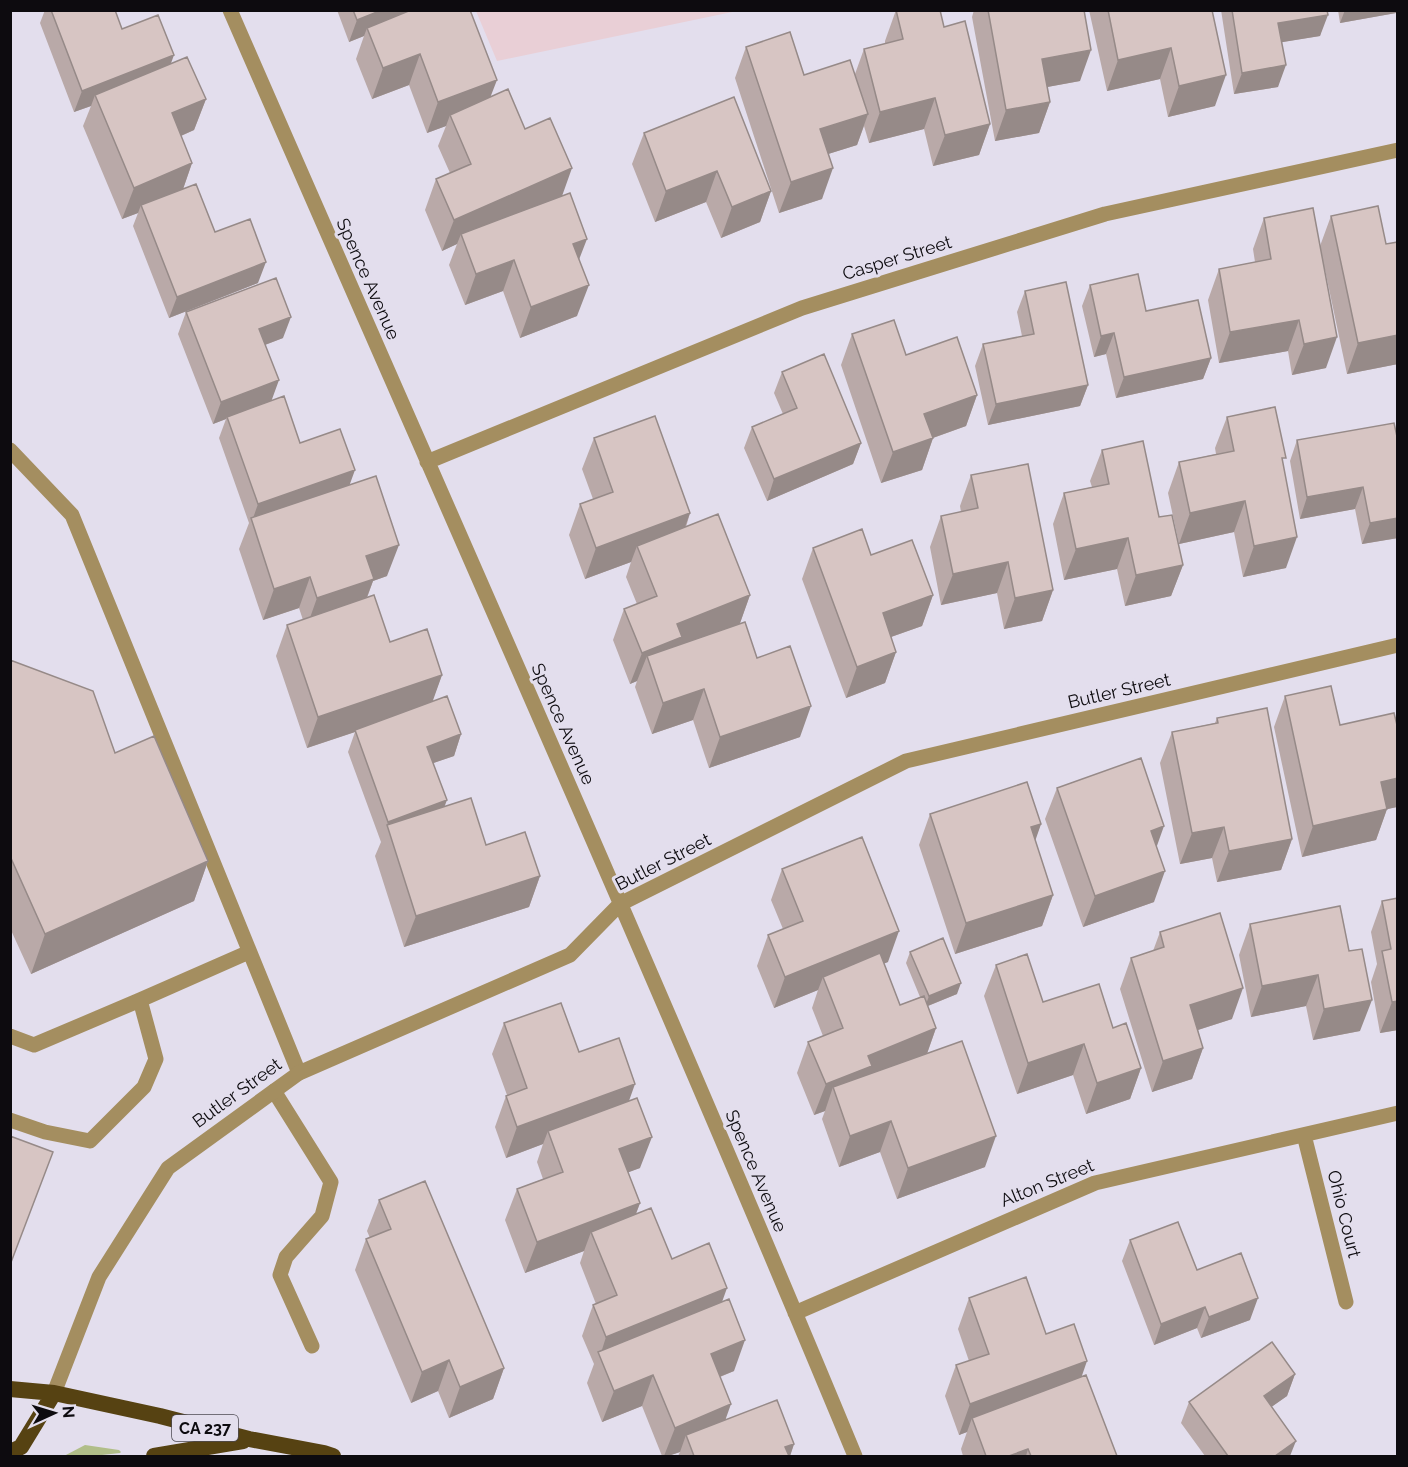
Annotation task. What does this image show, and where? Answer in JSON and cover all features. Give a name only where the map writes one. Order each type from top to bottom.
[{"type":"highway","name":"CA 237","points":[[10,1389],[54,1393],[160,1416],[249,1439],[333,1456]]},
{"type":"highway","points":[[10,1452],[21,1447],[54,1393]]},
{"type":"highway","points":[[154,1456],[249,1439]]},
{"type":"street","name":"Spence Avenue","points":[[230,10],[620,904],[855,1456]]},
{"type":"street","name":"Casper Street","points":[[427,462],[802,308],[1106,214],[1398,150]]},
{"type":"street","points":[[10,450],[72,515],[299,1073]]},
{"type":"street","name":"Butler Street","points":[[54,1393],[99,1277],[168,1168],[299,1073],[570,955],[620,904],[906,761],[1398,645]]},
{"type":"street","points":[[10,1036],[34,1045],[249,952]]},
{"type":"street","points":[[10,1120],[45,1132],[90,1141],[144,1087],[156,1059],[140,1000]]},
{"type":"street","points":[[274,1091],[331,1182],[322,1216],[286,1257],[280,1275],[312,1346]]},
{"type":"street","name":"Alton Street","points":[[795,1313],[1095,1183],[1398,1113]]},
{"type":"street","name":"Ohio Court","points":[[1304,1135],[1346,1302]]},
{"type":"shaded area","points":[[476,11],[737,11],[497,61]]},
{"type":"green space","points":[[85,1445],[121,1452],[93,1456],[64,1456]]},
{"type":"building","points":[[51,10],[115,10],[122,29],[158,15],[174,55],[82,91]]},
{"type":"building","points":[[353,10],[382,10],[357,20]]},
{"type":"building","points":[[411,10],[470,10],[497,80],[438,102],[420,54],[383,68],[367,28]]},
{"type":"building","points":[[896,10],[940,10],[944,27],[965,21],[990,124],[945,135],[935,98],[880,112],[864,49],[903,39]]},
{"type":"building","points":[[988,10],[1084,10],[1091,50],[1042,59],[1050,102],[1006,110]]},
{"type":"building","points":[[1108,10],[1212,10],[1226,75],[1179,86],[1171,48],[1118,60]]},
{"type":"building","points":[[1232,10],[1327,10],[1328,15],[1278,23],[1286,65],[1242,73]]},
{"type":"building","points":[[790,32],[804,75],[850,60],[868,114],[820,129],[833,168],[791,182],[746,47]]},
{"type":"building","points":[[187,57],[206,99],[172,113],[192,163],[134,188],[95,95]]},
{"type":"building","points":[[508,89],[525,129],[550,118],[572,168],[454,220],[436,179],[471,164],[450,115]]},
{"type":"building","points":[[734,97],[771,191],[732,207],[717,171],[666,191],[644,133]]},
{"type":"building","points":[[196,184],[215,232],[250,219],[266,262],[177,297],[141,205]]},
{"type":"building","points":[[570,193],[587,239],[573,244],[589,285],[531,307],[514,260],[476,274],[461,234]]},
{"type":"building","points":[[1378,206],[1386,244],[1398,242],[1398,335],[1358,343],[1331,216]]},
{"type":"building","points":[[1313,208],[1337,337],[1304,344],[1299,320],[1230,332],[1219,269],[1271,259],[1264,218]]},
{"type":"building","points":[[1138,274],[1146,311],[1198,300],[1211,358],[1124,377],[1114,333],[1101,336],[1090,285]]},
{"type":"building","points":[[276,278],[291,317],[259,329],[279,380],[221,402],[186,312]]},
{"type":"building","points":[[1066,282],[1088,385],[996,404],[983,344],[1034,334],[1025,291]]},
{"type":"building","points":[[894,320],[906,355],[957,337],[977,395],[924,414],[933,438],[893,452],[852,334]]},
{"type":"building","points":[[824,354],[861,443],[774,479],[752,427],[797,408],[782,372]]},
{"type":"building","points":[[284,396],[300,443],[340,429],[355,470],[258,504],[227,417]]},
{"type":"building","points":[[1275,407],[1286,458],[1282,458],[1297,537],[1254,546],[1245,501],[1190,513],[1179,462],[1234,451],[1227,417]]},
{"type":"building","points":[[655,416],[690,513],[596,548],[580,504],[613,492],[594,438]]},
{"type":"building","points":[[1394,423],[1398,441],[1398,518],[1370,523],[1363,487],[1307,497],[1297,440]]},
{"type":"building","points":[[1143,441],[1159,517],[1172,515],[1183,565],[1136,575],[1128,538],[1076,549],[1064,493],[1109,484],[1102,450]]},
{"type":"building","points":[[1028,464],[1053,590],[1015,598],[1008,562],[953,574],[941,516],[978,508],[971,475]]},
{"type":"building","points":[[376,476],[399,545],[366,556],[374,579],[317,598],[310,577],[274,589],[251,518]]},
{"type":"building","points":[[718,514],[750,595],[677,624],[682,637],[642,653],[624,609],[657,596],[637,546]]},
{"type":"building","points":[[862,529],[871,555],[912,540],[933,595],[883,613],[896,652],[857,667],[813,548]]},
{"type":"building","points":[[374,595],[390,642],[427,629],[442,675],[318,717],[287,625]]},
{"type":"building","points":[[745,622],[757,658],[790,646],[811,706],[720,737],[704,689],[663,703],[647,656]]},
{"type":"building","points":[[10,660],[93,691],[115,753],[154,736],[208,861],[45,934],[10,856]]},
{"type":"building","points":[[1331,686],[1340,725],[1394,713],[1398,729],[1398,778],[1381,782],[1387,809],[1313,826],[1285,696]]},
{"type":"building","points":[[447,696],[461,734],[427,747],[447,800],[388,822],[355,730]]},
{"type":"building","points":[[1267,708],[1292,839],[1229,851],[1224,827],[1192,833],[1172,732],[1218,723],[1217,718]]},
{"type":"building","points":[[1141,758],[1164,826],[1151,831],[1165,871],[1095,896],[1057,788]]},
{"type":"building","points":[[1027,782],[1041,824],[1031,827],[1053,895],[966,923],[930,814]]},
{"type":"building","points":[[471,798],[486,845],[525,832],[540,876],[416,916],[387,825]]},
{"type":"building","points":[[862,837],[899,931],[785,977],[768,935],[803,921],[782,869]]},
{"type":"building","points":[[1398,898],[1398,1001],[1392,1002],[1382,951],[1391,949],[1382,901]]},
{"type":"building","points":[[1340,906],[1349,951],[1362,949],[1372,1000],[1324,1009],[1318,975],[1262,986],[1250,924]]},
{"type":"building","points":[[1220,913],[1243,988],[1190,1005],[1203,1048],[1163,1061],[1131,958],[1164,947],[1160,932]]},
{"type":"building","points":[[943,938],[961,983],[929,996],[910,952]]},
{"type":"building","points":[[880,953],[900,1005],[924,996],[936,1028],[868,1056],[872,1066],[826,1084],[808,1042],[843,1028],[823,977]]},
{"type":"building","points":[[1027,954],[1043,1002],[1099,984],[1113,1028],[1126,1023],[1141,1068],[1097,1083],[1084,1044],[1028,1063],[996,965]]},
{"type":"building","points":[[561,1003],[579,1052],[619,1038],[635,1084],[517,1127],[506,1096],[527,1088],[504,1023]]},
{"type":"building","points":[[962,1041],[996,1136],[908,1168],[891,1121],[850,1136],[833,1087]]},
{"type":"building","points":[[637,1098],[652,1137],[619,1149],[640,1203],[537,1242],[517,1189],[563,1172],[548,1131]]},
{"type":"building","points":[[10,1136],[53,1152],[10,1265]]},
{"type":"building","points":[[425,1181],[504,1368],[460,1387],[449,1360],[422,1372],[366,1239],[391,1229],[379,1200]]},
{"type":"building","points":[[651,1208],[672,1259],[709,1243],[727,1288],[606,1337],[593,1305],[617,1295],[591,1232]]},
{"type":"building","points":[[1178,1222],[1197,1270],[1241,1253],[1258,1298],[1209,1317],[1205,1307],[1161,1324],[1130,1240]]},
{"type":"building","points":[[1026,1277],[1046,1334],[1074,1324],[1087,1361],[970,1404],[956,1365],[989,1354],[969,1298]]},
{"type":"building","points":[[729,1299],[745,1340],[711,1354],[731,1404],[675,1428],[653,1375],[614,1391],[598,1352]]},
{"type":"building","points":[[1272,1342],[1295,1374],[1264,1396],[1296,1441],[1275,1456],[1228,1456],[1189,1402]]},
{"type":"building","points":[[1086,1375],[1117,1456],[1031,1456],[1028,1449],[1009,1456],[986,1456],[972,1418]]},
{"type":"building","points":[[777,1400],[794,1444],[785,1447],[789,1456],[694,1456],[686,1435]]}]
